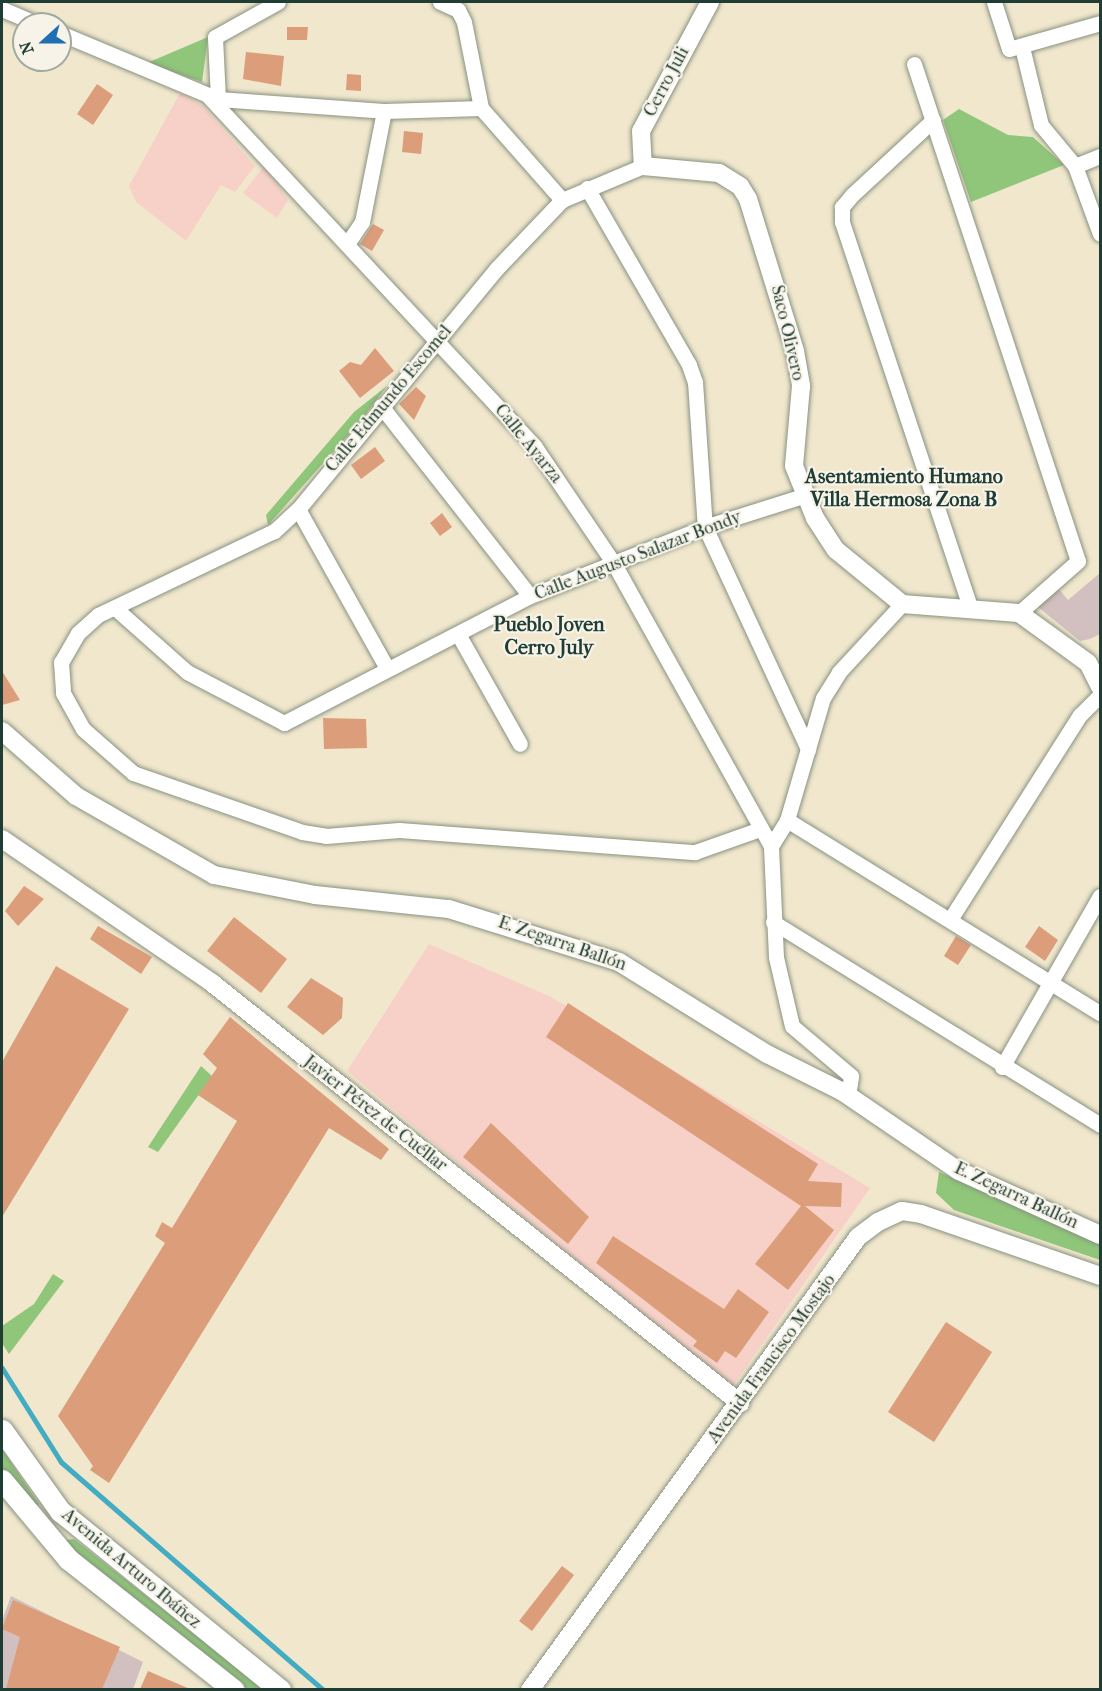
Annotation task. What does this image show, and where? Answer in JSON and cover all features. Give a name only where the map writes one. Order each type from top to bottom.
[{"type":"main road","name":"Avenida Arturo Ibáñez","points":[[2,1430],[60,1512],[280,1689]]},
{"type":"main road","name":"Avenida Arturo Ibáñez","points":[[2,1480],[42,1532],[234,1689]]},
{"type":"main road","points":[[42,1532],[60,1512]]},
{"type":"street","points":[[214,98],[215,37],[278,2]]},
{"type":"street","points":[[440,2],[458,10],[464,22],[481,108],[562,200]]},
{"type":"street","name":"Cerro Juli","points":[[643,166],[642,131],[710,2]]},
{"type":"street","points":[[994,2],[1009,49],[1101,23]]},
{"type":"street","points":[[72,38],[214,98],[384,111],[481,108]]},
{"type":"street","points":[[1022,47],[1041,125],[1075,166],[1101,234]]},
{"type":"street","points":[[914,63],[1078,561],[1019,613]]},
{"type":"street","name":"Calle Ayarza","points":[[214,98],[535,447],[613,562],[771,846]]},
{"type":"street","points":[[347,244],[362,222],[384,111]]},
{"type":"street","points":[[933,120],[852,195],[842,207],[842,222],[971,609]]},
{"type":"street","points":[[1075,166],[1101,156]]},
{"type":"street","name":"Calle Edmundo Escomel","points":[[643,166],[562,200],[437,338],[298,509],[236,554],[98,615],[69,646],[61,662],[63,693],[83,729],[104,752],[133,773],[179,790],[326,836],[399,830],[695,852],[760,829]]},
{"type":"street","name":"Saco Olivero","points":[[643,166],[719,173],[748,199],[795,351],[801,386],[793,451],[803,496],[836,550],[902,604]]},
{"type":"street","points":[[587,188],[692,374],[705,527],[808,749]]},
{"type":"street","points":[[381,405],[530,596]]},
{"type":"street","name":"Calle Augusto Salazar Bondy","points":[[115,608],[187,672],[284,723],[530,596],[705,527],[803,496]]},
{"type":"street","points":[[298,509],[387,668]]},
{"type":"street","points":[[848,1096],[851,1076],[792,1026],[773,922],[771,846],[787,820],[823,698],[838,672],[902,604],[1019,613],[1094,659],[1101,687]]},
{"type":"street","points":[[458,634],[520,744]]},
{"type":"street","points":[[951,918],[1080,715],[1101,695]]},
{"type":"street","name":"E. Zegarra Ballón","points":[[2,730],[76,796],[214,875],[315,895],[449,909],[578,947],[648,976],[757,1048],[848,1096],[959,1171],[1101,1235]]},
{"type":"street","points":[[787,820],[951,918],[1101,1013]]},
{"type":"street","name":"Javier Pérez de Cuéllar","points":[[2,839],[212,983],[740,1403]]},
{"type":"street","points":[[1002,1067],[1048,980],[1101,896]]},
{"type":"street","points":[[773,922],[1002,1067],[1100,1124]]},
{"type":"street","name":"Avenida Francisco Mostajo","points":[[530,1689],[740,1403],[858,1237],[902,1211],[955,1222],[1101,1276]]},
{"type":"shaded area","points":[[180,93],[203,106],[255,166],[235,192],[221,185],[186,241],[136,202],[129,186]]},
{"type":"shaded area","points":[[264,166],[288,200],[277,218],[243,193]]},
{"type":"shaded area","points":[[1100,573],[1100,634],[1080,641],[1038,607],[1058,588],[1068,600]]},
{"type":"shaded area","points":[[429,944],[551,997],[870,1188],[731,1389],[347,1071]]},
{"type":"shaded area","points":[[11,1596],[143,1662],[133,1689],[2,1689],[2,1621]]},
{"type":"green space","points":[[208,37],[202,82],[147,63]]},
{"type":"green space","points":[[959,109],[1008,135],[1033,137],[1064,165],[971,202],[943,120]]},
{"type":"green space","points":[[387,386],[358,424],[268,525],[266,515],[354,412]]},
{"type":"green space","points":[[201,1066],[212,1076],[158,1152],[148,1147]]},
{"type":"green space","points":[[939,1172],[1100,1243],[1100,1260],[954,1210],[936,1193]]},
{"type":"green space","points":[[53,1274],[64,1281],[9,1354],[2,1343],[2,1326],[34,1304]]},
{"type":"green space","points":[[2,1449],[39,1504],[31,1511],[2,1469]]},
{"type":"green space","points":[[74,1539],[264,1689],[247,1689],[67,1548],[66,1540]]},
{"type":"building","points":[[287,27],[308,27],[307,40],[287,40]]},
{"type":"building","points":[[246,52],[284,56],[281,86],[243,79]]},
{"type":"building","points":[[347,74],[361,75],[361,91],[346,90]]},
{"type":"building","points":[[97,84],[113,95],[93,125],[77,114]]},
{"type":"building","points":[[404,131],[423,133],[421,154],[402,152]]},
{"type":"building","points":[[373,224],[384,230],[372,251],[360,244]]},
{"type":"building","points":[[375,348],[394,371],[360,398],[339,371],[350,362],[361,365]]},
{"type":"building","points":[[416,387],[426,396],[414,420],[399,404]]},
{"type":"building","points":[[375,447],[385,461],[361,479],[351,465]]},
{"type":"building","points":[[442,513],[452,527],[440,536],[430,523]]},
{"type":"building","points":[[2,671],[20,700],[2,705]]},
{"type":"building","points":[[323,718],[366,719],[367,748],[324,749]]},
{"type":"building","points":[[24,886],[44,899],[18,926],[5,911]]},
{"type":"building","points":[[234,917],[287,959],[261,993],[207,951]]},
{"type":"building","points":[[98,926],[152,957],[141,974],[90,939]]},
{"type":"building","points":[[1039,926],[1058,940],[1045,961],[1025,947]]},
{"type":"building","points":[[956,936],[971,945],[958,965],[944,956]]},
{"type":"building","points":[[56,966],[129,1009],[2,1217],[2,1062]]},
{"type":"building","points":[[311,978],[343,998],[342,1018],[323,1035],[287,1007]]},
{"type":"building","points":[[568,1003],[818,1164],[808,1181],[842,1183],[841,1207],[805,1206],[834,1230],[788,1290],[755,1264],[801,1206],[546,1037]]},
{"type":"building","points":[[230,1017],[389,1149],[381,1160],[329,1128],[109,1483],[90,1470],[93,1466],[58,1416],[165,1243],[155,1236],[162,1222],[172,1228],[237,1121],[198,1095],[217,1068],[203,1054]]},
{"type":"building","points":[[491,1123],[589,1217],[568,1244],[463,1157]]},
{"type":"building","points":[[613,1236],[724,1309],[738,1289],[769,1312],[736,1358],[725,1351],[717,1363],[693,1346],[697,1341],[596,1263]]},
{"type":"building","points":[[946,1322],[992,1352],[934,1442],[888,1412]]},
{"type":"building","points":[[562,1566],[574,1575],[532,1631],[519,1621]]},
{"type":"building","points":[[13,1600],[120,1647],[102,1689],[6,1689],[20,1637],[2,1629]]},
{"type":"building","points":[[148,1671],[190,1689],[140,1689]]},
{"type":"waterway","points":[[2,1368],[61,1462],[323,1690]]},
{"type":"district","name":"Asentamiento Humano Villa Hermosa Zona B","points":[[904,488]]},
{"type":"district","name":"Pueblo Joven Cerro July","points":[[549,636]]}]
